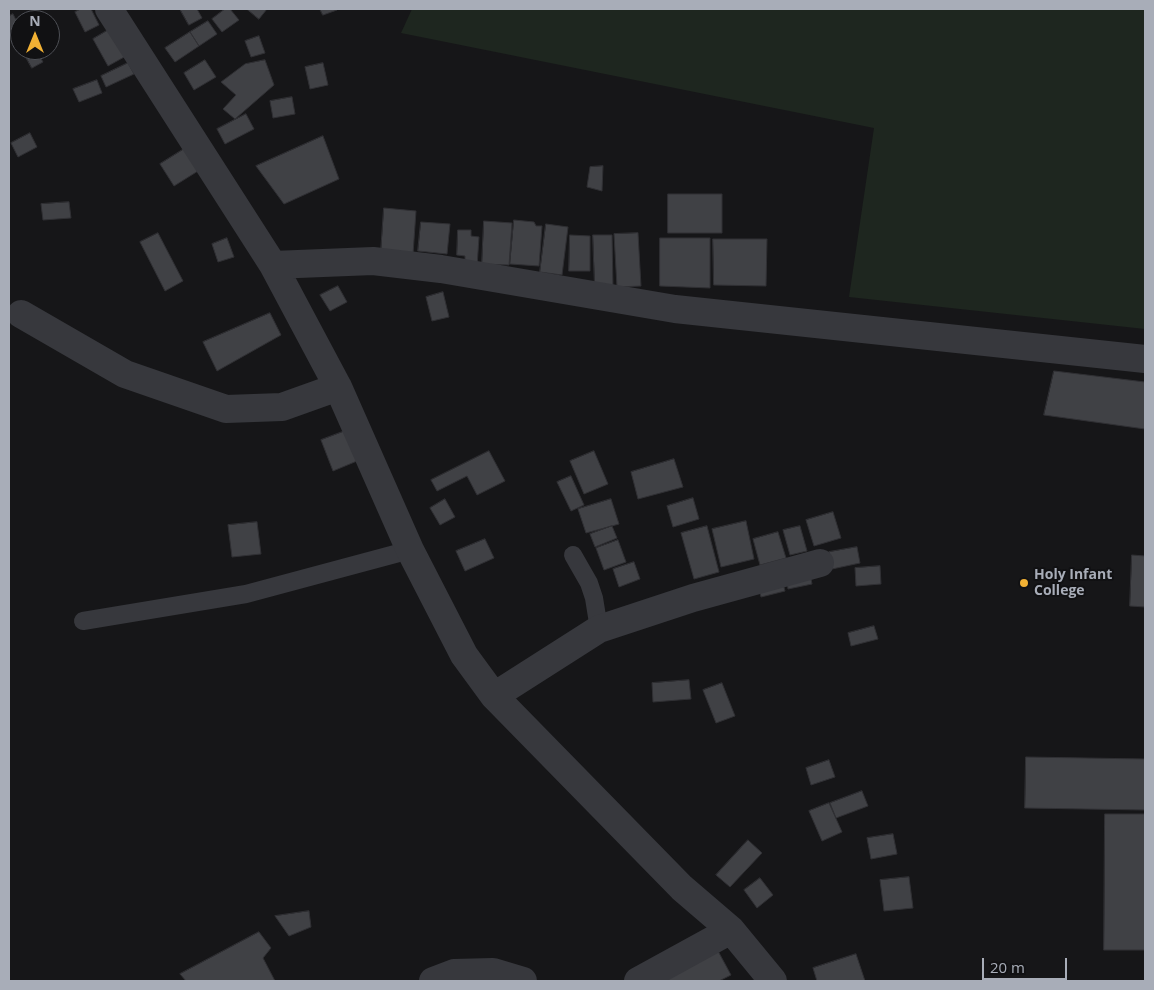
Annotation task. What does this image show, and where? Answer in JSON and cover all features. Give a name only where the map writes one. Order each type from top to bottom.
[{"type":"street","points":[[109,9],[273,265],[338,387],[410,550],[464,655],[494,696],[682,888],[731,930],[773,981]]},
{"type":"street","points":[[273,265],[382,262],[441,269],[675,309],[1145,359]]},
{"type":"street","points":[[21,314],[125,374],[226,409],[282,407],[338,387]]},
{"type":"street","points":[[494,696],[599,629],[693,598],[820,563]]},
{"type":"street","points":[[638,981],[731,930]]},
{"type":"street","points":[[433,981],[454,973],[493,972],[523,981]]},
{"type":"lane","points":[[83,621],[246,594],[410,550]]},
{"type":"lane","points":[[573,554],[589,583],[594,598],[599,629]]},
{"type":"shaded area","points":[[412,9],[1145,9],[1145,329],[849,297],[874,128],[401,33]]},
{"type":"building","points":[[81,9],[91,9],[99,25],[85,32],[75,12]]},
{"type":"building","points":[[180,9],[197,9],[202,18],[189,25]]},
{"type":"building","points":[[225,9],[230,9],[239,20],[222,32],[212,19]]},
{"type":"building","points":[[247,9],[267,9],[259,19]]},
{"type":"building","points":[[320,9],[337,9],[337,10],[323,15]]},
{"type":"building","points":[[208,21],[217,34],[199,46],[190,32]]},
{"type":"building","points":[[110,29],[126,56],[108,66],[93,39]]},
{"type":"building","points":[[190,32],[199,46],[175,62],[165,48]]},
{"type":"building","points":[[259,36],[265,53],[251,57],[245,41]]},
{"type":"building","points":[[28,60],[42,60],[43,62],[32,68]]},
{"type":"building","points":[[205,60],[216,77],[194,90],[184,73]]},
{"type":"building","points":[[265,60],[274,85],[235,119],[223,109],[236,95],[221,82],[245,64]]},
{"type":"building","points":[[128,63],[134,74],[106,87],[101,76]]},
{"type":"building","points":[[323,63],[328,85],[310,89],[305,67]]},
{"type":"building","points":[[97,80],[102,93],[79,102],[73,89]]},
{"type":"building","points":[[292,97],[295,114],[273,118],[270,101]]},
{"type":"building","points":[[246,114],[254,129],[225,144],[217,129]]},
{"type":"building","points":[[30,133],[37,147],[18,157],[11,143]]},
{"type":"building","points":[[323,136],[339,179],[284,204],[256,166]]},
{"type":"building","points":[[184,149],[198,171],[174,186],[160,164]]},
{"type":"building","points":[[603,166],[602,191],[587,187],[590,167]]},
{"type":"building","points":[[668,194],[722,194],[722,233],[668,233]]},
{"type":"building","points":[[69,202],[71,218],[43,220],[41,204]]},
{"type":"building","points":[[384,208],[416,211],[413,254],[381,252]]},
{"type":"building","points":[[514,220],[534,222],[536,226],[542,226],[539,266],[510,264]]},
{"type":"building","points":[[484,221],[512,223],[509,265],[482,264]]},
{"type":"building","points":[[421,222],[450,224],[447,254],[418,251]]},
{"type":"building","points":[[546,224],[568,227],[562,275],[540,272]]},
{"type":"building","points":[[458,230],[471,230],[471,236],[479,237],[477,267],[465,266],[465,256],[457,255]]},
{"type":"building","points":[[158,233],[183,281],[165,291],[140,242]]},
{"type":"building","points":[[638,233],[641,286],[617,287],[614,234]]},
{"type":"building","points":[[570,235],[590,236],[590,271],[569,271]]},
{"type":"building","points":[[593,235],[612,235],[613,288],[595,288]]},
{"type":"building","points":[[227,238],[234,257],[218,262],[212,244]]},
{"type":"building","points":[[660,238],[710,238],[710,288],[660,286]]},
{"type":"building","points":[[713,239],[767,239],[766,286],[714,285]]},
{"type":"building","points":[[338,286],[347,302],[330,311],[320,295]]},
{"type":"building","points":[[443,292],[449,317],[432,321],[426,297]]},
{"type":"building","points":[[270,313],[281,335],[217,371],[203,342]]},
{"type":"building","points":[[1054,371],[1145,382],[1145,429],[1044,415]]},
{"type":"building","points":[[345,431],[357,461],[333,471],[321,440]]},
{"type":"building","points":[[489,451],[505,481],[477,495],[467,476],[437,491],[431,480]]},
{"type":"building","points":[[594,451],[608,484],[584,494],[570,461]]},
{"type":"building","points":[[674,459],[683,487],[638,499],[631,472]]},
{"type":"building","points":[[571,476],[584,505],[571,511],[557,482]]},
{"type":"building","points":[[693,498],[699,519],[673,527],[667,506]]},
{"type":"building","points":[[445,499],[455,517],[440,525],[430,508]]},
{"type":"building","points":[[611,499],[619,524],[586,533],[578,509]]},
{"type":"building","points":[[833,512],[841,538],[814,546],[806,520]]},
{"type":"building","points":[[746,521],[754,559],[721,567],[712,529]]},
{"type":"building","points":[[257,522],[261,554],[232,557],[228,525]]},
{"type":"building","points":[[612,526],[617,538],[595,547],[590,534]]},
{"type":"building","points":[[707,526],[719,572],[694,579],[681,533]]},
{"type":"building","points":[[800,526],[807,551],[790,555],[783,530]]},
{"type":"building","points":[[778,532],[786,558],[760,565],[753,539]]},
{"type":"building","points":[[485,539],[494,558],[465,571],[456,551]]},
{"type":"building","points":[[618,540],[626,562],[604,570],[596,548]]},
{"type":"building","points":[[857,547],[860,563],[832,569],[829,552]]},
{"type":"building","points":[[1132,555],[1145,556],[1145,607],[1130,606]]},
{"type":"building","points":[[634,562],[640,579],[619,587],[613,569]]},
{"type":"building","points":[[880,566],[881,584],[856,586],[855,568]]},
{"type":"building","points":[[809,569],[812,584],[788,589],[786,574]]},
{"type":"building","points":[[781,576],[785,591],[761,597],[758,582]]},
{"type":"building","points":[[874,626],[878,639],[851,646],[848,633]]},
{"type":"building","points":[[689,680],[691,699],[653,702],[652,683]]},
{"type":"building","points":[[722,683],[735,716],[716,723],[703,690]]},
{"type":"building","points":[[1026,757],[1145,759],[1145,810],[1025,808]]},
{"type":"building","points":[[829,760],[835,777],[811,785],[806,768]]},
{"type":"building","points":[[862,791],[868,806],[836,818],[830,803]]},
{"type":"building","points":[[829,803],[842,832],[822,841],[809,811]]},
{"type":"building","points":[[1105,814],[1145,814],[1145,950],[1104,950]]},
{"type":"building","points":[[893,834],[897,854],[871,859],[867,838]]},
{"type":"building","points":[[748,840],[762,853],[730,887],[716,875]]},
{"type":"building","points":[[909,877],[913,908],[884,911],[880,880]]},
{"type":"building","points":[[760,878],[773,895],[757,908],[744,890]]},
{"type":"building","points":[[309,911],[311,927],[289,936],[275,916]]},
{"type":"building","points":[[259,932],[271,948],[263,958],[275,981],[186,981],[180,974]]},
{"type":"building","points":[[718,951],[731,975],[719,981],[660,981]]},
{"type":"building","points":[[856,954],[865,981],[817,981],[813,968]]},
{"type":"place","name":"Holy Infant College","points":[[1024,583]]}]
